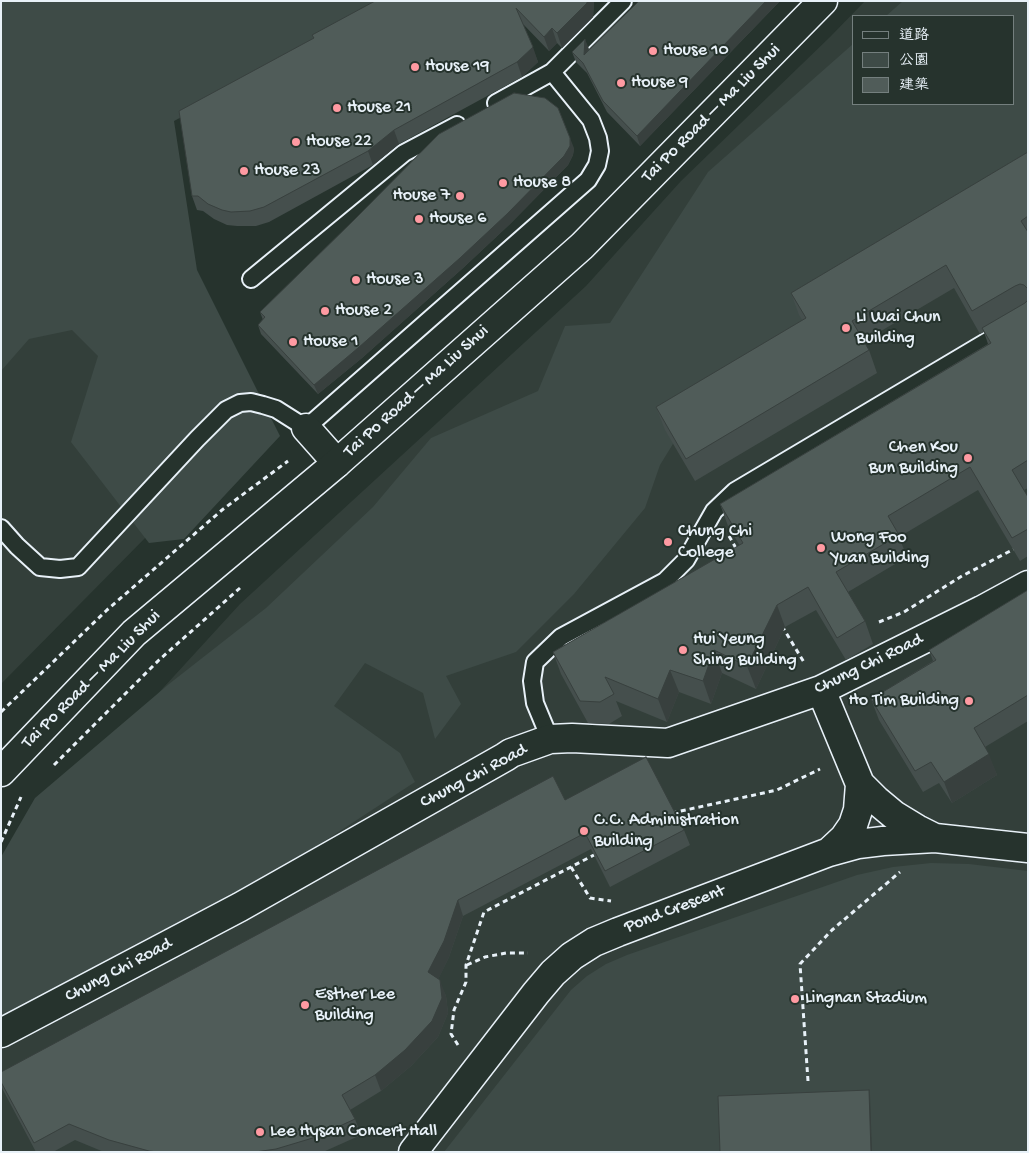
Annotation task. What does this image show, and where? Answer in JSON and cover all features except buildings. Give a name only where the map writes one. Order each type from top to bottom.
[{"type":"street","name":"Tai Po Road – Ma Liu Shui","points":[[1,772],[134,633],[337,463],[582,246],[824,1]]},
{"type":"street","points":[[306,428],[337,463]]},
{"type":"street","name":"Chung Chi Road","points":[[1,1033],[240,907],[511,753],[550,739],[572,738],[668,744],[821,690],[1028,585]]},
{"type":"street","points":[[821,690],[860,784],[894,815],[935,838]]},
{"type":"street","points":[[829,852],[844,838],[853,825],[858,810],[860,784]]},
{"type":"street","name":"Pond Crescent","points":[[413,1152],[553,973],[572,956],[594,942],[829,852],[858,844],[935,838],[1028,848]]},
{"type":"lane","points":[[251,279],[404,153],[552,72],[623,1]]},
{"type":"lane","points":[[1,528],[40,567],[60,569],[78,567],[197,438],[226,410],[251,402],[263,404],[276,409],[306,428],[588,180],[597,165],[600,151],[598,138],[591,120],[552,72]]},
{"type":"lane","points":[[550,739],[535,703],[532,680],[535,662],[561,637],[664,581],[686,560],[714,511],[735,491],[1028,317]]},
{"type":"path","points":[[714,511],[739,554]]},
{"type":"path","points":[[879,622],[904,612],[962,576],[1020,546]]},
{"type":"path","points":[[780,622],[821,690]]},
{"type":"path","points":[[672,813],[778,790],[821,768]]},
{"type":"path","points":[[461,1050],[451,1034],[454,1010],[466,982],[466,965],[484,912],[594,855]]},
{"type":"path","points":[[571,867],[590,898],[618,902]]},
{"type":"path","points":[[808,1082],[800,964],[832,930],[903,869]]},
{"type":"path","points":[[466,965],[506,952],[528,952],[534,954]]},
{"type":"shaded area","name":"Chung Chi College","points":[[865,1],[1028,1],[1028,1152],[1,1152],[1,865],[240,604],[586,286],[681,181]]},
{"type":"shaded area","points":[[63,291],[227,455],[1,684],[1,353]]},
{"type":"green space","points":[[1,1],[399,1],[174,121],[197,270],[280,436],[184,539],[149,543],[71,442],[98,356],[72,330],[29,339],[1,371]]},
{"type":"green space","points":[[903,1],[1028,1],[1028,160],[794,342],[703,395],[660,465],[645,508],[574,594],[516,652],[446,676],[461,704],[435,739],[423,693],[365,663],[334,706],[400,753],[415,782],[191,928],[1,1025],[1,857],[35,798],[169,684],[266,608],[373,507],[431,438],[538,391],[565,326],[610,323],[708,172],[852,45],[852,105],[1014,105],[1014,15],[887,15]]},
{"type":"green space","name":"Lingnan Stadium","points":[[931,863],[969,864],[1028,871],[1028,1152],[444,1152],[571,990],[587,976],[606,964],[857,875],[893,867]]},
{"type":"place","name":"House 10","points":[[653,51]]},
{"type":"place","name":"House 19","points":[[415,67]]},
{"type":"place","name":"House 9","points":[[621,83]]},
{"type":"place","name":"House 21","points":[[337,108]]},
{"type":"place","name":"House 22","points":[[296,142]]},
{"type":"place","name":"House 23","points":[[244,171]]},
{"type":"place","name":"House 8","points":[[503,183]]},
{"type":"place","name":"House 7","points":[[460,196]]},
{"type":"place","name":"House 6","points":[[419,219]]},
{"type":"place","name":"House 3","points":[[356,280]]},
{"type":"place","name":"House 2","points":[[325,311]]},
{"type":"place","name":"Li Wai Chun Building","points":[[846,328]]},
{"type":"place","name":"House 1","points":[[293,342]]},
{"type":"place","name":"Chen Kou Bun Building","points":[[968,458]]},
{"type":"place","name":"Chung Chi College","points":[[668,542]]},
{"type":"place","name":"Wong Foo Yuan Building","points":[[821,548]]},
{"type":"place","name":"Hui Yeung Shing Building","points":[[683,650]]},
{"type":"place","name":"Ho Tim Building","points":[[969,701]]},
{"type":"place","name":"C.C. Administration Building","points":[[584,831]]},
{"type":"place","name":"Lingnan Stadium","points":[[795,999]]},
{"type":"place","name":"Esther Lee Building","points":[[305,1005]]},
{"type":"place","name":"Lee Hysan Concert Hall","points":[[260,1132]]}]
